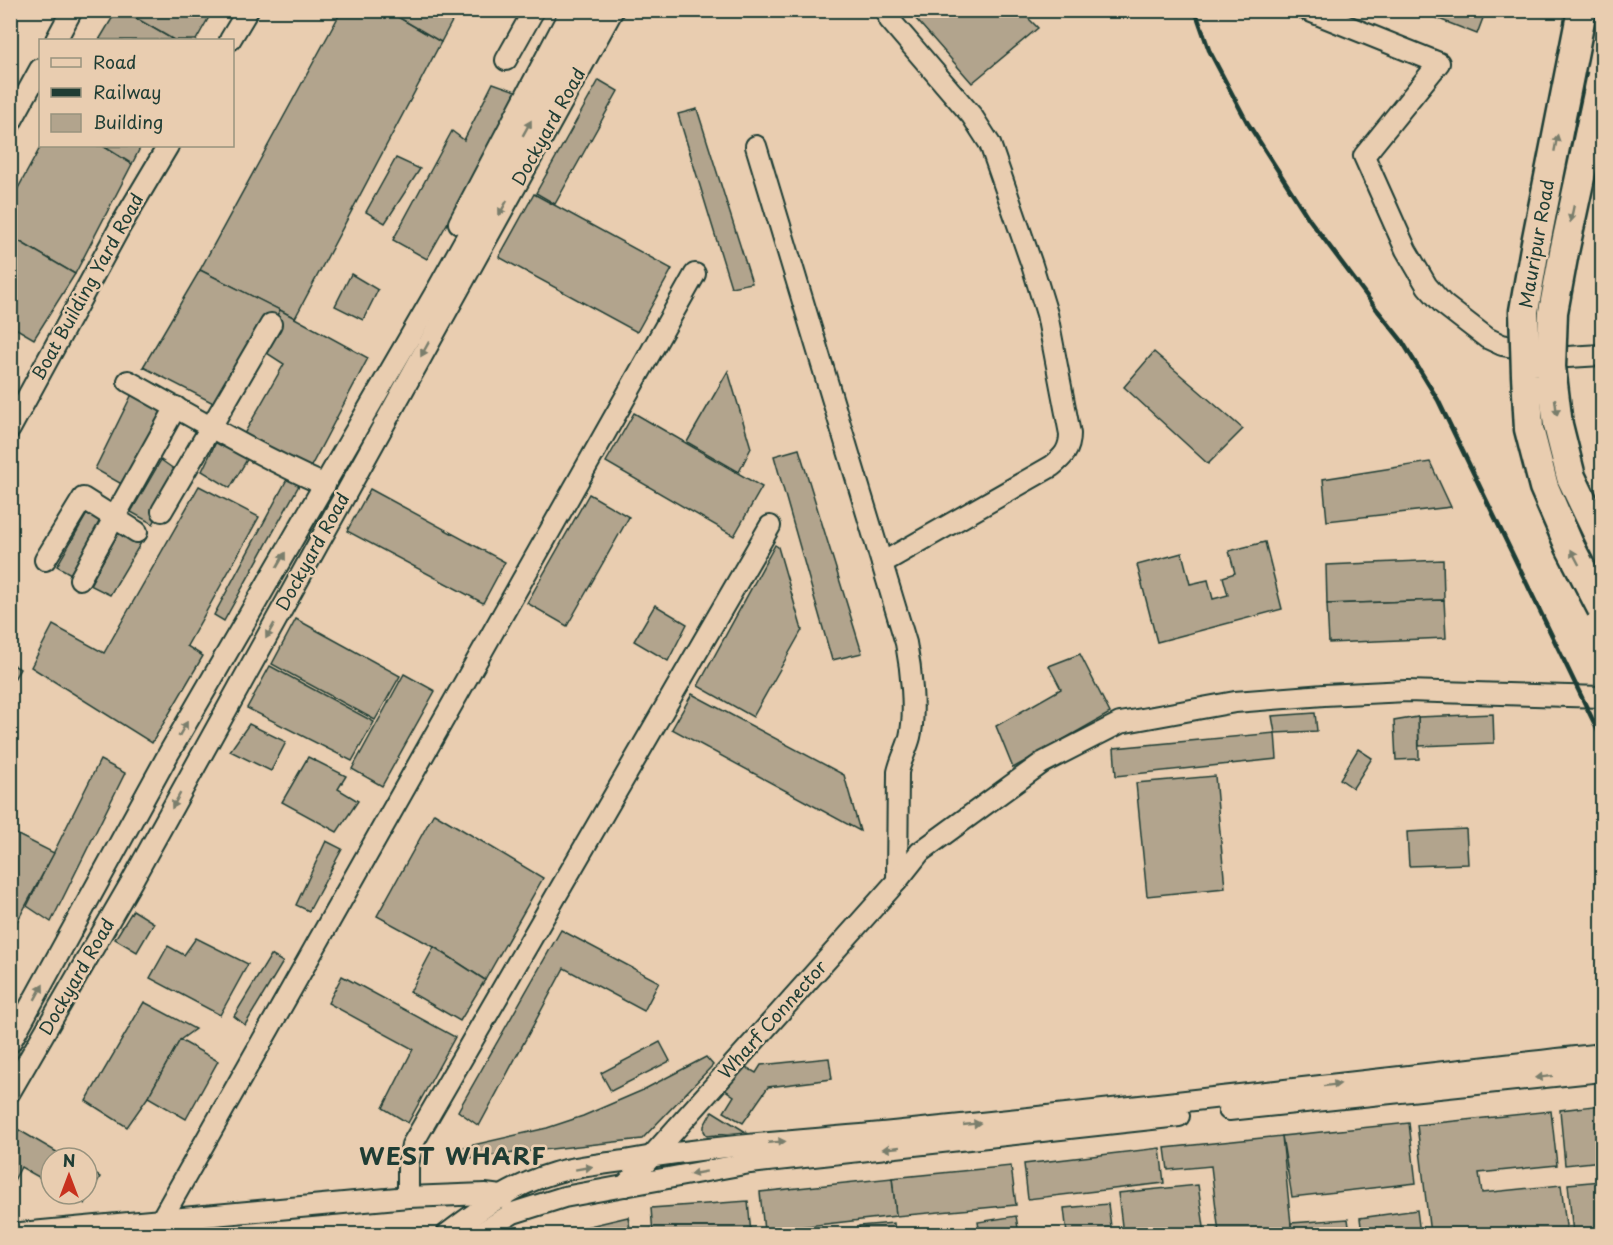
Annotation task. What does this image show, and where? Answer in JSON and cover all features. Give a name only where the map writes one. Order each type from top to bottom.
[{"type":"highway","name":"Mauripur Road","points":[[1582,10],[1524,311],[1526,375],[1529,429],[1544,486],[1570,547],[1602,609]]},
{"type":"highway","name":"Mauripur Road","points":[[1602,75],[1553,312],[1551,367],[1558,424],[1571,477],[1602,542]]},
{"type":"street","points":[[57,39],[72,10]]},
{"type":"street","points":[[231,39],[248,10]]},
{"type":"street","points":[[506,60],[534,10]]},
{"type":"street","points":[[423,314],[426,287],[571,10]]},
{"type":"street","name":"Dockyard Road","points":[[10,1092],[132,881],[445,294],[593,10]]},
{"type":"street","name":"Dockyard Road","points":[[10,1043],[170,753],[423,314],[445,294],[613,10]]},
{"type":"street","points":[[1307,10],[1439,63],[1364,156],[1406,250],[1427,286],[1443,304],[1487,338],[1502,345],[1568,357],[1602,355]]},
{"type":"street","points":[[882,563],[1052,466],[1065,455],[1070,443],[1047,314],[990,144],[972,116],[889,20]]},
{"type":"street","points":[[10,124],[39,71]]},
{"type":"street","points":[[756,146],[906,644],[913,710],[910,736],[898,772],[897,881]]},
{"type":"street","name":"Boat Building Yard Road","points":[[10,429],[121,225],[167,147]]},
{"type":"street","points":[[161,1221],[695,274]]},
{"type":"street","points":[[162,511],[271,324]]},
{"type":"street","points":[[128,381],[210,427],[325,485]]},
{"type":"street","points":[[80,579],[176,407]]},
{"type":"street","points":[[45,560],[83,498],[137,532]]},
{"type":"street","points":[[408,1197],[408,1165],[412,1145],[770,526]]},
{"type":"street","name":"Wharf Connector","points":[[624,1186],[897,881],[920,852],[1042,763],[1120,723],[1235,702],[1324,695],[1407,692],[1602,697]]},
{"type":"street","points":[[447,1234],[501,1196],[528,1182],[556,1172],[651,1157],[717,1148],[911,1131],[1188,1101],[1602,1054]]},
{"type":"street","points":[[479,1234],[513,1213],[564,1197],[750,1163],[1602,1071]]},
{"type":"street","points":[[556,1172],[564,1197]]},
{"type":"street","points":[[10,1234],[408,1197],[485,1194],[501,1196],[513,1213]]},
{"type":"building","points":[[117,10],[122,10],[172,39],[100,39]]},
{"type":"building","points":[[122,10],[213,10],[197,39],[172,39]]},
{"type":"building","points":[[342,10],[386,10],[441,42],[295,318],[200,270]]},
{"type":"building","points":[[386,10],[458,10],[441,42]]},
{"type":"building","points":[[908,10],[1020,10],[1038,28],[972,83]]},
{"type":"building","points":[[1416,10],[1486,10],[1477,34]]},
{"type":"building","points":[[599,80],[618,91],[555,204],[536,193]]},
{"type":"building","points":[[493,83],[521,93],[427,259],[393,240],[452,131],[464,140]]},
{"type":"building","points":[[697,109],[752,283],[731,287],[678,114]]},
{"type":"building","points":[[40,147],[105,147],[132,164],[75,274],[10,236],[10,203]]},
{"type":"building","points":[[105,147],[140,147],[132,164]]},
{"type":"building","points":[[396,158],[420,169],[385,223],[366,212]]},
{"type":"building","points":[[534,194],[672,269],[637,332],[499,257]]},
{"type":"building","points":[[10,236],[75,274],[34,339],[10,325]]},
{"type":"building","points":[[200,270],[280,310],[225,409],[143,367]]},
{"type":"building","points":[[351,274],[378,290],[363,320],[335,306]]},
{"type":"building","points":[[280,310],[368,358],[309,470],[244,434],[284,364],[259,348]]},
{"type":"building","points":[[1154,352],[1243,429],[1208,464],[1124,387]]},
{"type":"building","points":[[728,371],[751,448],[739,472],[687,442]]},
{"type":"building","points":[[135,388],[168,406],[125,486],[95,469]]},
{"type":"building","points":[[634,413],[762,487],[734,536],[606,462]]},
{"type":"building","points":[[219,436],[251,453],[230,488],[202,471]]},
{"type":"building","points":[[799,449],[862,653],[832,660],[774,456]]},
{"type":"building","points":[[161,460],[181,474],[153,524],[131,512]]},
{"type":"building","points":[[1430,462],[1451,507],[1327,521],[1323,479]]},
{"type":"building","points":[[292,470],[303,478],[224,621],[214,615]]},
{"type":"building","points":[[199,486],[259,517],[187,646],[203,656],[152,743],[31,667],[53,625],[104,653]]},
{"type":"building","points":[[370,489],[505,562],[483,603],[347,531]]},
{"type":"building","points":[[589,494],[629,517],[567,626],[527,603]]},
{"type":"building","points":[[91,507],[110,517],[76,577],[57,566]]},
{"type":"building","points":[[123,524],[145,536],[110,595],[90,585]]},
{"type":"building","points":[[1265,542],[1282,609],[1157,642],[1137,565],[1182,553],[1190,584],[1208,580],[1213,599],[1228,595],[1223,577],[1235,573],[1229,551]]},
{"type":"building","points":[[775,545],[778,547],[802,630],[753,717],[698,686]]},
{"type":"building","points":[[1443,560],[1444,600],[1327,604],[1326,565]]},
{"type":"building","points":[[1444,600],[1446,638],[1329,643],[1327,604]]},
{"type":"building","points":[[655,605],[687,624],[668,661],[634,641]]},
{"type":"building","points":[[296,619],[400,676],[375,720],[272,664]]},
{"type":"building","points":[[1080,654],[1110,713],[1013,768],[996,726],[1061,689],[1049,666]]},
{"type":"building","points":[[10,663],[20,669],[10,686]]},
{"type":"building","points":[[270,666],[374,722],[352,761],[247,708]]},
{"type":"building","points":[[404,674],[435,691],[382,786],[352,769]]},
{"type":"building","points":[[692,694],[844,775],[860,831],[672,729]]},
{"type":"building","points":[[1315,713],[1317,731],[1275,733],[1272,716]]},
{"type":"building","points":[[1493,714],[1494,743],[1419,746],[1418,717]]},
{"type":"building","points":[[1418,717],[1419,759],[1396,760],[1394,721]]},
{"type":"building","points":[[249,724],[286,742],[271,771],[230,751]]},
{"type":"building","points":[[1275,733],[1277,759],[1116,776],[1114,748]]},
{"type":"building","points":[[1358,749],[1372,758],[1353,788],[1340,779]]},
{"type":"building","points":[[308,757],[346,776],[338,789],[358,801],[337,832],[282,802]]},
{"type":"building","points":[[100,760],[125,773],[51,922],[27,906]]},
{"type":"building","points":[[1215,776],[1225,888],[1147,896],[1136,783]]},
{"type":"building","points":[[434,813],[543,878],[485,980],[434,947],[377,916]]},
{"type":"building","points":[[1466,829],[1468,864],[1409,866],[1407,832]]},
{"type":"building","points":[[10,831],[54,853],[19,918],[10,914]]},
{"type":"building","points":[[326,841],[342,849],[309,911],[296,905]]},
{"type":"building","points":[[133,910],[154,923],[137,952],[115,939]]},
{"type":"building","points":[[10,914],[19,918],[10,932]]},
{"type":"building","points":[[561,930],[659,982],[644,1011],[564,968],[479,1126],[458,1111]]},
{"type":"building","points":[[196,938],[248,964],[220,1015],[150,978],[168,946],[184,955]]},
{"type":"building","points":[[434,947],[485,980],[460,1021],[410,992]]},
{"type":"building","points":[[271,955],[283,962],[245,1025],[234,1016]]},
{"type":"building","points":[[342,976],[455,1037],[408,1123],[383,1108],[413,1049],[328,1003]]},
{"type":"building","points":[[144,1002],[195,1029],[180,1040],[148,1097],[127,1127],[86,1101]]},
{"type":"building","points":[[180,1040],[218,1061],[186,1119],[148,1097]]},
{"type":"building","points":[[660,1042],[670,1061],[611,1091],[601,1073]]},
{"type":"building","points":[[706,1057],[713,1065],[642,1139],[461,1159],[460,1148],[547,1128],[583,1116],[641,1091]]},
{"type":"building","points":[[829,1058],[832,1079],[768,1087],[743,1123],[724,1112],[734,1096],[724,1089],[744,1066],[756,1073],[761,1065]]},
{"type":"building","points":[[1602,1105],[1602,1161],[1565,1165],[1560,1110]]},
{"type":"building","points":[[712,1111],[746,1132],[707,1136],[704,1126]]},
{"type":"building","points":[[1551,1111],[1557,1165],[1479,1173],[1482,1193],[1561,1185],[1567,1234],[1430,1234],[1417,1125]]},
{"type":"building","points":[[1409,1123],[1416,1183],[1292,1197],[1282,1136]]},
{"type":"building","points":[[12,1126],[46,1146],[39,1146],[39,1177],[21,1167],[10,1188]]},
{"type":"building","points":[[1282,1136],[1292,1234],[1219,1234],[1211,1166],[1168,1170],[1165,1148]]},
{"type":"building","points":[[1160,1148],[1164,1183],[1028,1199],[1024,1164]]},
{"type":"building","points":[[1011,1166],[1016,1205],[896,1216],[892,1178]]},
{"type":"building","points":[[892,1178],[896,1216],[764,1231],[760,1192]]},
{"type":"building","points":[[1602,1181],[1602,1231],[1573,1234],[1568,1184]]},
{"type":"building","points":[[1198,1185],[1205,1234],[1123,1234],[1118,1193]]},
{"type":"building","points":[[748,1201],[751,1234],[653,1234],[651,1208]]},
{"type":"building","points":[[1108,1204],[1112,1234],[1067,1234],[1064,1208]]},
{"type":"building","points":[[1417,1210],[1420,1234],[1362,1234],[1360,1218]]},
{"type":"building","points":[[1016,1216],[1019,1234],[980,1234],[978,1222]]},
{"type":"building","points":[[628,1217],[631,1234],[583,1234],[581,1228]]},
{"type":"building","points":[[1348,1219],[1350,1234],[1292,1234],[1291,1223]]},
{"type":"building","points":[[894,1223],[895,1234],[860,1234],[859,1226]]},
{"type":"railway","points":[[1195,10],[1209,50],[1247,122],[1309,219],[1402,341],[1438,400],[1602,739]]},
{"type":"district","name":"WEST WHARF","points":[[453,1157]]}]
